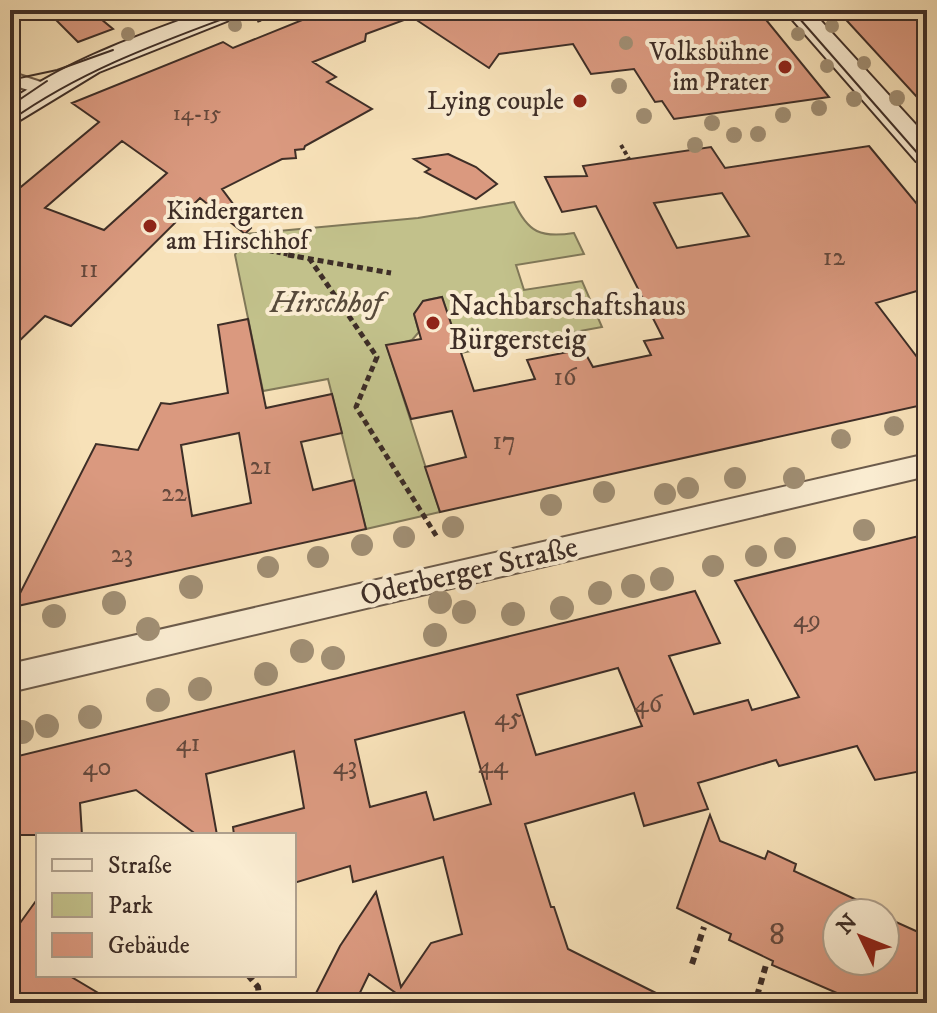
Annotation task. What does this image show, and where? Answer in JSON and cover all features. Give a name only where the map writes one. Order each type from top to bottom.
[{"type":"main road","points":[[10,114],[43,89],[98,61],[233,10]]},
{"type":"main road","points":[[797,10],[927,155]]},
{"type":"street","points":[[10,78],[43,89]]},
{"type":"street","name":"Oderberger Straße","points":[[10,678],[927,465]]},
{"type":"path","points":[[10,18],[55,10]]},
{"type":"path","points":[[621,145],[629,159]]},
{"type":"path","points":[[263,250],[391,273]]},
{"type":"path","points":[[309,258],[377,357],[356,407],[437,537]]},
{"type":"path","points":[[692,964],[704,927]]},
{"type":"path","points":[[757,996],[766,965]]},
{"type":"path","points":[[250,977],[258,987],[260,1003]]},
{"type":"green space","name":"Hirschhof","points":[[514,202],[525,221],[537,231],[553,235],[574,233],[584,254],[516,265],[524,290],[582,281],[602,327],[460,353],[442,297],[427,300],[429,308],[417,310],[414,314],[419,332],[412,340],[387,347],[440,512],[366,529],[328,379],[263,391],[235,255],[245,234],[418,218]]},
{"type":"building","points":[[76,10],[90,10],[113,29],[78,42],[54,18]]},
{"type":"building","points":[[327,10],[758,10],[829,97],[674,119],[662,101],[655,102],[634,69],[591,74],[573,44],[499,54],[489,68],[412,17],[366,34],[365,41],[313,62],[336,77],[327,82],[372,109],[304,149],[295,150],[296,158],[282,159],[222,189],[251,228],[245,234],[200,198],[71,326],[45,316],[10,350],[10,196],[99,122],[72,103],[223,42],[233,48]],"holes":[[[122,141],[167,173],[104,230],[45,208]]]},
{"type":"building","points":[[837,10],[927,10],[927,54],[924,55],[927,58],[927,108]]},
{"type":"building","points":[[869,146],[927,216],[927,288],[876,303],[920,361],[927,360],[927,404],[440,512],[425,467],[466,457],[452,411],[411,419],[386,345],[421,339],[414,314],[423,301],[442,297],[474,391],[535,379],[527,360],[583,349],[593,367],[651,355],[644,341],[663,338],[596,206],[562,212],[545,177],[587,176],[583,166],[711,147],[725,168]],"holes":[[[722,193],[749,236],[677,248],[654,203]]]},
{"type":"building","points":[[448,154],[476,167],[497,184],[476,199],[425,172],[430,169],[414,159]]},
{"type":"building","points":[[248,319],[266,408],[332,394],[342,433],[301,442],[313,490],[354,480],[366,529],[13,607],[96,444],[138,450],[161,403],[228,393],[218,325]],"holes":[[[239,433],[251,503],[192,516],[181,445]]]},
{"type":"building","points":[[927,534],[927,770],[875,780],[857,746],[779,766],[776,760],[698,783],[708,809],[644,826],[634,793],[525,824],[551,907],[554,907],[568,949],[676,1003],[410,1003],[369,974],[355,1003],[311,1003],[340,946],[376,892],[401,987],[431,943],[462,934],[443,857],[353,882],[350,866],[296,882],[296,833],[234,833],[233,827],[304,808],[294,751],[206,774],[217,833],[194,833],[136,790],[80,803],[82,833],[17,835],[17,827],[10,829],[10,758],[695,591],[720,643],[669,656],[694,714],[748,700],[752,710],[799,697],[735,581]],"holes":[[[618,668],[642,726],[536,755],[517,695]],[[464,712],[491,804],[434,820],[426,792],[370,807],[355,740]]]},
{"type":"building","points":[[710,815],[720,841],[765,859],[768,851],[796,864],[794,871],[850,897],[821,897],[821,977],[901,977],[901,924],[927,936],[927,1003],[860,1003],[772,965],[773,961],[729,940],[731,934],[677,908]]},
{"type":"building","points":[[36,901],[36,977],[71,977],[115,1003],[10,1003],[10,937]]},
{"type":"tram line","points":[[10,121],[95,71],[247,10]]},
{"type":"tram line","points":[[792,10],[927,164]]},
{"type":"tram line","points":[[10,80],[57,70],[113,50]]},
{"type":"tram line","points":[[10,106],[47,81]]},
{"type":"place","name":"Volksbühne im Prater","points":[[785,67]]},
{"type":"place","name":"Lying couple","points":[[580,101]]},
{"type":"place","name":"Kindergarten am Hirschhof","points":[[150,226]]},
{"type":"place","name":"Nachbarschaftshaus Bürgersteig","points":[[433,323]]}]
